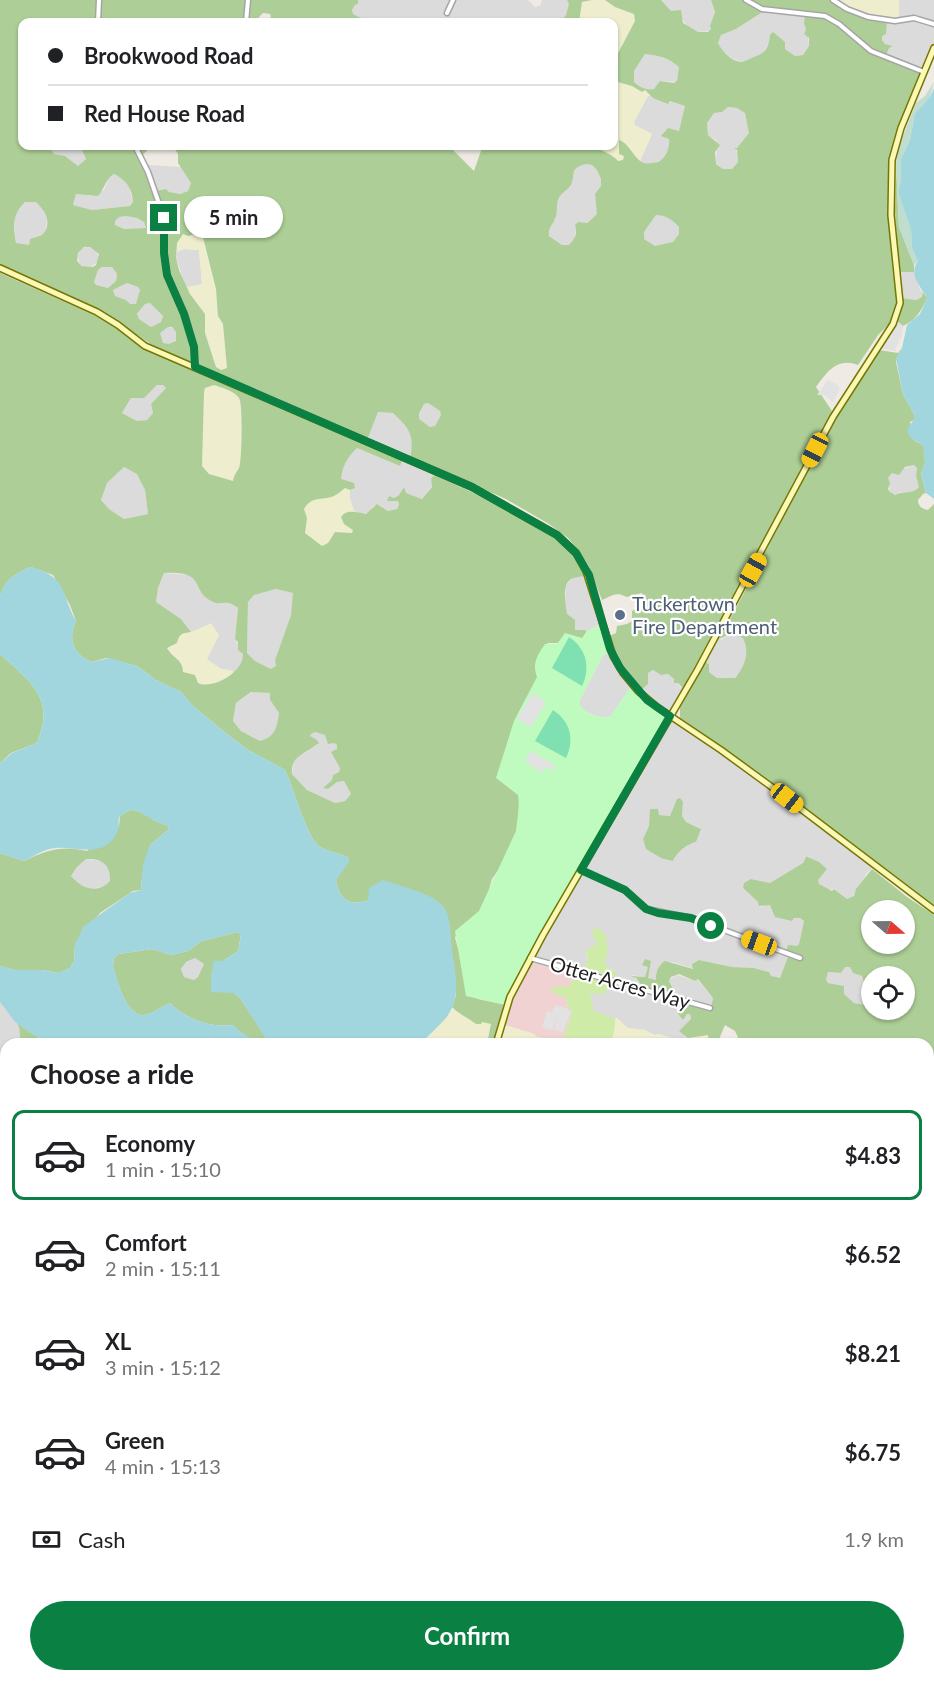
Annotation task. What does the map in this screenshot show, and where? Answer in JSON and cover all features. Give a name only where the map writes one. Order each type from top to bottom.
[{"type":"main road","points":[[498,1038],[510,998],[530,958],[743,587],[833,417],[896,318],[900,298],[891,215],[891,167],[901,129],[934,48]]},
{"type":"main road","points":[[0,268],[97,312],[144,346],[472,487],[557,535],[576,553],[589,575],[610,649],[620,668],[647,700],[780,793],[934,910]]},
{"type":"street","points":[[98,18],[99,0]]},
{"type":"street","points":[[246,18],[248,0]]},
{"type":"street","points":[[447,13],[453,0]]},
{"type":"street","points":[[746,0],[762,9],[825,16],[839,24],[871,51],[924,72]]},
{"type":"street","points":[[833,0],[847,9],[868,17],[895,21],[914,18],[934,24]]},
{"type":"street","points":[[137,150],[148,172],[164,218],[164,253],[167,275],[184,314],[194,347],[195,367]]},
{"type":"street","points":[[581,870],[625,890],[646,909],[691,918],[800,958]]},
{"type":"street","name":"Otter Acres Way","points":[[530,958],[711,1008]]},
{"type":"shaded area","points":[[358,0],[528,0],[535,7],[540,6],[542,0],[567,0],[570,4],[564,18],[361,18],[353,14],[352,10],[358,4]]},
{"type":"shaded area","points":[[661,0],[711,0],[715,12],[710,31],[698,32],[687,27],[678,11],[671,11]]},
{"type":"shaded area","points":[[899,0],[934,0],[934,50],[925,71],[886,56],[889,48],[893,46],[885,44],[882,36],[887,21],[898,20]]},
{"type":"shaded area","points":[[764,11],[805,15],[809,46],[803,55],[795,56],[785,49],[769,44],[761,55],[746,61],[739,61],[722,50],[718,43],[721,35],[736,29]]},
{"type":"shaded area","points":[[645,54],[655,54],[679,67],[677,82],[661,81],[654,89],[645,90],[639,87],[634,82],[634,71]]},
{"type":"shaded area","points":[[651,95],[668,104],[670,101],[686,106],[679,131],[663,136],[669,139],[670,146],[665,156],[662,160],[649,165],[640,161],[652,134],[635,125],[634,122],[648,96]]},
{"type":"shaded area","points":[[728,107],[745,112],[750,133],[736,149],[738,162],[732,169],[723,169],[716,163],[717,141],[708,135],[707,123],[714,113],[722,112]]},
{"type":"shaded area","points":[[52,150],[82,150],[86,159],[78,166],[65,156],[54,154]]},
{"type":"shaded area","points":[[148,165],[181,167],[191,183],[188,191],[180,194],[155,191]]},
{"type":"shaded area","points":[[592,165],[597,170],[601,179],[601,186],[595,197],[597,214],[586,223],[578,222],[574,239],[570,245],[562,245],[549,236],[548,230],[556,218],[557,201],[561,193],[570,187],[578,166]]},
{"type":"shaded area","points":[[113,174],[122,178],[129,187],[133,202],[130,206],[92,210],[73,205],[76,194],[91,196],[104,190]]},
{"type":"shaded area","points":[[25,202],[36,202],[46,211],[47,216],[46,230],[42,235],[30,239],[29,246],[16,243],[15,234],[14,217]]},
{"type":"shaded area","points":[[656,215],[669,218],[679,227],[679,234],[674,243],[655,246],[644,239],[644,232]]},
{"type":"shaded area","points":[[126,216],[144,221],[146,228],[124,229],[115,225],[114,221]]},
{"type":"shaded area","points":[[84,247],[92,247],[98,253],[98,261],[92,267],[84,267],[78,261],[78,253]]},
{"type":"shaded area","points":[[184,249],[199,250],[202,284],[187,287],[185,284],[176,258],[177,252]]},
{"type":"shaded area","points":[[102,267],[112,267],[117,274],[116,281],[108,288],[96,286],[94,282],[98,270]]},
{"type":"shaded area","points":[[906,270],[914,272],[920,290],[923,292],[922,297],[916,300],[901,298],[899,272]]},
{"type":"shaded area","points":[[127,283],[140,290],[136,304],[130,304],[115,296],[113,290]]},
{"type":"shaded area","points":[[150,303],[163,316],[161,322],[151,327],[137,315],[145,304]]},
{"type":"shaded area","points":[[897,321],[903,326],[895,351],[880,348]]},
{"type":"shaded area","points":[[168,327],[174,330],[177,336],[174,342],[168,345],[162,342],[159,336],[162,330]]},
{"type":"shaded area","points":[[828,380],[840,389],[833,402],[824,395],[817,395]]},
{"type":"shaded area","points":[[157,385],[163,385],[166,388],[151,404],[153,413],[147,420],[137,421],[122,413],[131,398]]},
{"type":"shaded area","points":[[428,403],[440,411],[441,415],[435,426],[430,427],[419,420],[424,404]]},
{"type":"shaded area","points":[[378,412],[393,413],[401,420],[410,431],[413,443],[409,459],[436,472],[431,479],[432,486],[422,499],[406,493],[404,488],[394,498],[389,496],[387,501],[398,501],[397,509],[388,511],[380,505],[373,506],[370,512],[363,514],[354,511],[350,499],[350,490],[355,488],[341,480],[341,471],[350,455],[357,448],[400,466],[403,459],[367,441]]},
{"type":"shaded area","points":[[914,465],[917,468],[916,476],[919,487],[916,491],[893,495],[890,492],[888,478],[892,473]]},
{"type":"shaded area","points":[[124,467],[137,473],[145,490],[148,514],[124,519],[109,509],[101,500],[107,483]]},
{"type":"shaded area","points":[[164,573],[189,575],[195,579],[200,591],[209,600],[215,603],[232,603],[238,608],[235,639],[244,661],[235,673],[221,669],[206,659],[219,635],[210,624],[191,632],[181,619],[156,602]]},
{"type":"shaded area","points":[[588,574],[603,623],[587,631],[579,631],[575,630],[572,619],[567,615],[566,586],[572,578]]},
{"type":"shaded area","points":[[276,589],[294,593],[291,615],[275,660],[277,667],[271,669],[255,661],[247,653],[248,602],[254,595]]},
{"type":"shaded area","points":[[731,634],[743,638],[747,644],[745,663],[735,678],[717,678],[709,672],[709,664],[702,660],[715,636],[721,640]]},
{"type":"shaded area","points":[[610,649],[632,685],[611,716],[600,718],[583,710],[580,700],[602,657]]},
{"type":"shaded area","points":[[653,670],[661,675],[668,674],[685,689],[671,715],[723,750],[874,866],[866,874],[851,899],[847,899],[835,889],[827,890],[819,884],[818,880],[826,869],[808,856],[805,856],[803,863],[770,883],[751,879],[743,888],[758,902],[760,907],[770,904],[780,917],[792,921],[794,918],[800,918],[804,921],[799,944],[788,946],[789,954],[780,978],[754,968],[732,967],[700,960],[694,969],[673,962],[661,963],[656,973],[656,980],[647,978],[651,961],[645,977],[632,975],[642,986],[672,988],[669,980],[677,975],[695,981],[697,979],[713,998],[711,1008],[678,1014],[683,1020],[687,1014],[690,1014],[691,1019],[686,1026],[688,1038],[672,1038],[628,1028],[617,1018],[614,1019],[594,1011],[590,995],[610,980],[615,970],[605,964],[607,949],[593,936],[598,943],[586,954],[588,959],[583,972],[530,958],[640,692],[647,686],[648,673]],"holes":[[[683,802],[682,816],[686,822],[700,828],[696,842],[691,843],[673,857],[661,858],[647,849],[643,839],[649,826],[658,815],[671,816],[673,808]]]},
{"type":"shaded area","points":[[252,692],[270,693],[270,700],[279,713],[277,729],[269,739],[260,741],[241,731],[233,721],[236,703]]},
{"type":"shaded area","points":[[532,693],[546,702],[531,727],[517,719]]},
{"type":"shaded area","points":[[315,732],[325,735],[337,745],[339,772],[333,775],[332,780],[324,787],[328,789],[337,782],[344,781],[351,794],[345,801],[335,803],[307,790],[292,774],[294,761],[314,745],[319,745],[310,736]]},
{"type":"shaded area","points":[[531,751],[555,765],[552,771],[546,767],[542,773],[525,761]]},
{"type":"shaded area","points":[[86,859],[102,861],[108,866],[110,881],[105,886],[90,889],[76,882],[71,876]]},
{"type":"shaded area","points":[[195,958],[204,964],[198,977],[194,980],[184,977],[181,969],[186,962]]},
{"type":"shaded area","points":[[530,958],[573,970],[574,978],[569,988],[556,986],[553,992],[566,998],[572,1012],[564,1038],[537,1037],[534,1034],[501,1024],[506,1006]]},
{"type":"shaded area","points":[[845,966],[851,967],[861,975],[861,1004],[854,1003],[844,994],[843,986],[828,983],[825,980],[828,972],[840,973]]},
{"type":"shaded area","points":[[0,1002],[19,1027],[21,1038],[0,1038]]},
{"type":"shaded area","points":[[555,1005],[571,1012],[563,1032],[554,1030],[558,1014],[552,1030],[542,1028],[547,1011],[552,1012]]},
{"type":"green space","points":[[0,0],[358,0],[358,4],[352,10],[353,14],[361,18],[269,18],[270,14],[263,13],[258,18],[18,18],[18,150],[52,150],[54,154],[65,156],[78,166],[86,159],[82,150],[147,150],[143,154],[156,191],[166,189],[169,192],[180,194],[188,191],[191,183],[178,163],[176,150],[453,150],[474,171],[481,150],[602,150],[618,161],[623,160],[624,156],[619,154],[619,140],[628,146],[642,162],[659,162],[665,156],[669,144],[669,139],[661,136],[668,128],[679,131],[685,106],[670,101],[668,104],[653,98],[645,90],[642,92],[618,82],[618,53],[635,21],[634,14],[615,7],[605,0],[661,0],[671,11],[681,10],[683,23],[698,32],[708,32],[711,29],[715,12],[711,0],[833,0],[851,11],[887,21],[886,34],[882,36],[882,40],[885,44],[893,46],[889,48],[886,56],[924,71],[889,173],[891,239],[897,292],[897,306],[892,321],[878,335],[858,365],[838,364],[816,387],[832,411],[683,688],[678,683],[674,683],[674,679],[668,674],[661,675],[653,670],[648,673],[648,684],[640,692],[621,670],[607,637],[616,633],[617,626],[632,621],[632,611],[645,604],[642,593],[627,597],[619,594],[613,595],[602,600],[589,566],[568,538],[506,499],[410,457],[411,437],[403,423],[393,413],[378,412],[368,438],[158,349],[106,314],[0,264]],"holes":[[[764,11],[805,15],[804,34],[809,38],[809,46],[803,55],[795,56],[785,49],[785,42],[773,32],[764,51],[741,62],[725,53],[718,43],[721,35],[736,29]],[[645,54],[671,61],[679,67],[677,81],[674,83],[660,81],[654,89],[651,89],[643,88],[634,82],[634,71]],[[728,107],[737,108],[745,113],[749,133],[737,148],[734,148],[737,150],[738,162],[732,169],[723,169],[716,164],[715,152],[720,145],[708,135],[707,123],[714,113],[722,112]],[[592,165],[601,179],[601,186],[595,194],[597,214],[587,223],[578,222],[575,225],[576,233],[573,240],[569,245],[562,245],[549,236],[549,231],[556,217],[557,202],[571,185],[577,167]],[[114,174],[128,185],[133,202],[130,206],[92,210],[73,205],[76,194],[98,196]],[[25,202],[36,202],[46,215],[46,230],[42,235],[30,239],[29,245],[16,243],[14,225]],[[656,215],[672,220],[679,227],[679,234],[673,242],[655,246],[644,239],[644,232]],[[126,216],[137,218],[144,222],[146,228],[124,229],[115,225],[119,217]],[[183,234],[202,235],[216,289],[218,316],[223,324],[227,368],[221,370],[216,367],[205,333],[205,314],[190,294],[179,270],[176,258],[177,243]],[[84,247],[90,247],[99,254],[96,265],[93,267],[82,266],[77,261],[78,253]],[[102,267],[112,267],[117,274],[116,281],[108,288],[96,285],[94,282],[98,270]],[[127,283],[140,290],[136,304],[130,304],[115,296],[113,290]],[[150,303],[163,316],[161,322],[151,327],[139,319],[137,314],[145,304]],[[172,327],[176,332],[176,341],[169,344],[163,343],[160,333]],[[428,403],[440,411],[441,415],[435,426],[430,427],[419,419],[424,404]]]},
{"type":"green space","points":[[567,0],[592,0],[582,2],[580,18],[564,18],[569,4]]},
{"type":"green space","points":[[605,0],[615,7],[634,14],[635,21],[618,53],[618,18],[580,18],[583,2]]},
{"type":"green space","points":[[833,0],[899,0],[899,17],[898,20],[887,21],[851,11]]},
{"type":"green space","points":[[618,81],[642,92],[645,90],[651,95],[648,96],[634,122],[635,125],[652,134],[640,161],[631,151],[624,156],[623,160],[618,161],[612,155],[600,150],[618,150]]},
{"type":"green space","points":[[934,82],[930,97],[914,119],[910,140],[901,159],[901,180],[898,192],[911,230],[912,248],[918,261],[914,265],[899,227],[896,165],[897,151],[916,103],[925,96]]},
{"type":"green space","points":[[896,165],[899,227],[914,265],[914,272],[899,272],[895,212]]},
{"type":"green space","points":[[198,233],[202,235],[204,241],[216,290],[218,316],[223,324],[227,368],[221,370],[216,367],[205,333],[205,314],[187,287],[202,284],[199,250],[184,249],[177,252],[177,243],[183,234],[188,236]]},
{"type":"green space","points":[[0,273],[107,321],[150,351],[403,459],[400,466],[357,448],[354,451],[344,466],[341,479],[354,483],[355,488],[350,490],[345,488],[333,496],[312,501],[304,509],[307,518],[305,533],[322,546],[328,543],[335,532],[352,533],[353,530],[344,524],[341,517],[343,514],[352,512],[366,514],[377,504],[388,511],[397,509],[398,501],[387,501],[389,496],[394,498],[399,495],[404,487],[406,493],[422,499],[432,487],[431,479],[434,475],[496,503],[563,542],[586,575],[571,579],[566,586],[567,614],[575,620],[575,630],[585,630],[588,633],[583,639],[548,643],[542,649],[538,677],[531,689],[519,794],[518,831],[492,879],[477,917],[458,929],[455,938],[472,995],[478,999],[506,1005],[498,1038],[488,1038],[491,1024],[482,1022],[476,1024],[452,1007],[456,995],[449,924],[443,906],[370,896],[368,900],[355,903],[346,900],[336,880],[349,858],[322,848],[314,841],[285,770],[248,750],[193,706],[181,692],[156,680],[137,666],[106,658],[92,662],[81,655],[72,640],[76,621],[53,575],[31,567],[11,578],[0,596]],"holes":[[[157,385],[163,385],[166,388],[151,404],[153,413],[147,420],[137,421],[122,413],[131,398],[144,398]],[[214,385],[231,391],[239,398],[242,421],[241,455],[239,468],[233,481],[209,474],[202,466],[205,388]],[[124,467],[137,474],[145,490],[148,514],[124,519],[109,509],[101,500],[107,483]],[[164,573],[187,575],[193,578],[201,592],[213,602],[230,603],[238,608],[235,639],[238,642],[238,650],[243,654],[242,661],[233,673],[219,682],[204,685],[198,683],[195,675],[183,672],[181,664],[167,648],[177,643],[181,635],[191,632],[181,619],[156,602]],[[276,589],[293,593],[291,615],[275,660],[276,666],[271,669],[255,661],[247,653],[248,602],[254,595]],[[251,692],[270,693],[270,700],[279,713],[272,734],[260,741],[241,731],[233,721],[236,703]],[[315,732],[325,735],[328,744],[337,745],[337,749],[331,752],[340,768],[339,772],[333,775],[332,780],[323,788],[328,789],[337,782],[344,781],[351,794],[345,801],[335,803],[307,790],[292,774],[295,760],[319,744],[310,736]]]},
{"type":"green space","points":[[923,292],[927,298],[923,307],[915,318],[903,326],[897,321],[901,298],[916,300],[922,297]]},
{"type":"green space","points":[[902,348],[896,362],[903,394],[915,416],[910,422],[915,441],[924,448],[925,463],[921,474],[926,493],[918,502],[921,507],[928,510],[934,504],[934,906],[781,790],[680,718],[680,707],[705,662],[709,664],[709,672],[717,678],[735,678],[741,669],[746,653],[743,638],[731,634],[719,639],[835,420],[879,350],[898,353]],"holes":[[[914,465],[917,468],[916,476],[919,487],[911,492],[895,495],[890,492],[888,478],[892,473],[899,475],[905,467]]]},
{"type":"green space","points":[[214,385],[226,388],[239,398],[242,438],[240,468],[235,472],[233,481],[209,474],[202,467],[204,392],[205,388]]},
{"type":"green space","points":[[345,488],[350,490],[354,511],[351,513],[348,527],[353,530],[352,533],[339,531],[332,534],[328,543],[322,546],[317,544],[305,533],[307,522],[304,510],[308,502],[322,497],[332,497]]},
{"type":"green space","points":[[211,623],[219,635],[207,659],[221,669],[235,673],[213,684],[204,685],[183,672],[179,659],[167,648],[182,633],[195,631]]},
{"type":"green space","points":[[603,624],[610,649],[602,657],[580,700],[580,705],[594,715],[611,716],[632,685],[670,716],[506,1005],[466,996],[455,931],[479,911],[516,831],[518,795],[496,778],[514,721],[537,677],[536,660],[545,644],[557,644],[565,633],[582,638],[587,631]]},
{"type":"green space","points":[[569,637],[583,652],[585,659],[586,672],[582,686],[552,668]]},
{"type":"green space","points":[[0,654],[32,685],[41,700],[44,716],[37,743],[11,753],[0,763]]},
{"type":"green space","points":[[553,710],[563,719],[569,731],[570,744],[566,758],[535,741]]},
{"type":"green space","points":[[680,798],[683,802],[682,816],[686,822],[701,829],[696,842],[682,849],[673,861],[661,858],[646,849],[643,839],[649,826],[650,809],[658,809],[659,815],[670,816],[677,799]]},
{"type":"green space","points":[[130,810],[135,811],[167,825],[169,829],[150,845],[141,890],[133,891],[100,913],[75,944],[74,961],[70,968],[58,973],[43,970],[15,970],[0,966],[0,853],[24,861],[55,850],[70,848],[87,851],[119,826],[120,816]],"holes":[[[86,859],[101,861],[109,871],[110,881],[95,889],[85,887],[71,876]]]},
{"type":"green space","points":[[806,856],[827,869],[818,880],[819,884],[832,891],[834,889],[847,899],[854,896],[856,889],[872,869],[912,900],[861,900],[861,954],[915,954],[915,902],[934,915],[934,1038],[738,1038],[735,1031],[725,1025],[720,1038],[708,1038],[708,1035],[688,1038],[679,1031],[691,1019],[690,1014],[687,1014],[683,1020],[678,1014],[684,1001],[711,1008],[713,998],[698,979],[695,981],[679,974],[671,977],[669,981],[673,989],[672,997],[642,989],[636,978],[631,976],[645,977],[648,967],[642,965],[645,959],[651,961],[648,978],[656,980],[658,969],[665,961],[693,969],[692,964],[699,960],[732,967],[754,968],[780,978],[789,954],[786,952],[788,945],[797,946],[799,944],[804,921],[800,918],[794,918],[792,921],[775,917],[770,905],[759,906],[758,902],[743,888],[744,883],[751,879],[770,883],[803,863]]},
{"type":"green space","points":[[598,927],[607,937],[608,950],[605,964],[616,971],[614,981],[610,980],[605,994],[590,995],[594,1011],[615,1019],[614,1032],[612,1038],[564,1038],[572,1012],[566,998],[550,991],[556,986],[569,987],[574,978],[573,970],[583,972],[588,959],[586,951],[597,943],[591,932]]},
{"type":"green space","points":[[238,932],[241,935],[238,951],[223,961],[234,993],[240,998],[266,1038],[249,1038],[233,1025],[207,1024],[183,1014],[170,1003],[150,1014],[138,1014],[132,1010],[120,988],[113,966],[114,958],[119,954],[152,949],[171,955],[188,951],[202,941]],"holes":[[[195,958],[204,964],[198,977],[194,980],[184,977],[181,969],[186,962]]]},
{"type":"green space","points":[[452,1007],[457,1013],[468,1017],[474,1023],[491,1024],[488,1038],[428,1037]]},
{"type":"green space","points":[[616,1018],[628,1028],[645,1030],[654,1035],[659,1034],[672,1038],[611,1038]]},
{"type":"green space","points":[[16,1022],[39,1038],[20,1038]]},
{"type":"green space","points":[[501,1024],[544,1038],[498,1038]]},
{"type":"green space","points":[[709,1034],[709,1038],[691,1038],[704,1037]]},
{"type":"water","points":[[934,88],[934,499],[926,493],[921,474],[925,463],[923,445],[912,439],[907,432],[915,416],[903,394],[896,358],[902,348],[907,325],[920,314],[927,298],[915,275],[915,266],[918,261],[912,248],[911,230],[898,192],[901,180],[901,159],[910,140],[915,114],[930,97]]},
{"type":"water","points":[[31,567],[52,576],[58,582],[76,621],[72,634],[74,646],[86,659],[92,662],[110,658],[137,666],[156,680],[181,692],[193,706],[248,750],[285,770],[314,841],[322,848],[349,858],[349,862],[336,880],[346,900],[355,903],[368,900],[369,888],[383,880],[431,897],[443,906],[450,928],[456,981],[455,1000],[446,1018],[426,1038],[265,1038],[240,998],[234,993],[211,992],[214,961],[223,961],[238,951],[241,936],[238,932],[202,941],[188,951],[171,955],[152,949],[119,954],[114,958],[113,966],[127,1004],[138,1014],[150,1014],[170,1003],[191,1018],[207,1024],[233,1025],[252,1038],[39,1038],[15,1022],[0,1002],[0,966],[15,970],[43,970],[57,973],[70,968],[74,961],[75,944],[84,926],[130,893],[141,890],[143,864],[150,845],[169,829],[167,825],[140,812],[130,810],[120,816],[118,830],[113,839],[99,848],[90,850],[51,849],[24,861],[0,853],[0,763],[12,753],[37,743],[44,716],[41,700],[32,685],[0,654],[0,596],[8,581]]},
{"type":"place","name":"Tuckertown Fire Department","points":[[620,615]]},
{"type":"route","points":[[164,218],[164,253],[167,275],[184,314],[194,347],[195,367],[491,496],[546,527],[564,540],[576,553],[589,575],[610,649],[620,668],[647,700],[670,716],[581,870],[625,890],[646,909],[691,918],[711,926]]}]
